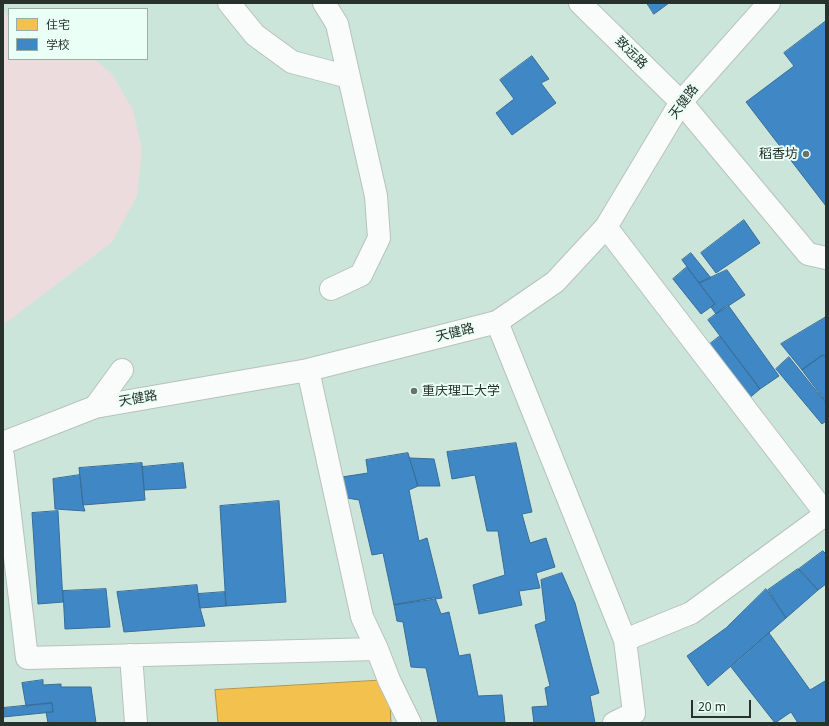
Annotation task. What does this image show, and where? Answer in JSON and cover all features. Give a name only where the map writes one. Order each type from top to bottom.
[{"type":"street","points":[[229,3],[255,35],[292,62],[349,77]]},
{"type":"street","points":[[324,3],[337,24],[376,196],[378,238],[361,275],[331,289]]},
{"type":"street","name":"致远路","points":[[580,3],[681,102],[808,254],[826,258]]},
{"type":"street","name":"天健路","points":[[3,443],[95,407],[308,370],[497,322],[555,282],[606,227],[681,102],[769,3]]},
{"type":"street","points":[[606,227],[826,514],[691,613],[625,640]]},
{"type":"street","points":[[497,322],[625,640],[634,713],[614,723]]},
{"type":"street","points":[[95,407],[122,370]]},
{"type":"street","points":[[308,370],[362,617],[377,649],[388,680],[410,723]]},
{"type":"street","points":[[3,456],[27,658],[377,649]]},
{"type":"street","points":[[132,655],[136,723]]},
{"type":"shaded area","name":"重庆理工大学","points":[[3,3],[826,3],[826,723],[3,723]]},
{"type":"shaded area","points":[[3,10],[8,17],[8,60],[95,60],[112,74],[133,110],[142,150],[137,196],[112,242],[3,325]]},
{"type":"building: 住宅","points":[[389,680],[391,723],[218,723],[215,690]]},
{"type":"building: 学校","points":[[647,3],[669,3],[654,14]]},
{"type":"building: 学校","name":"稻香坊","points":[[826,21],[826,206],[746,102],[794,66],[784,53]]},
{"type":"building: 学校","points":[[532,56],[549,79],[541,83],[556,103],[512,135],[496,113],[514,99],[500,80]]},
{"type":"building: 学校","points":[[744,220],[760,243],[716,273],[701,253]]},
{"type":"building: 学校","points":[[691,253],[711,278],[699,283],[682,260]]},
{"type":"building: 学校","points":[[687,267],[715,304],[701,314],[673,279]]},
{"type":"building: 学校","points":[[727,270],[745,295],[716,314],[711,307],[715,304],[699,283]]},
{"type":"building: 学校","points":[[728,305],[779,376],[760,389],[708,320]]},
{"type":"building: 学校","points":[[826,317],[826,358],[823,355],[802,370],[781,344]]},
{"type":"building: 学校","points":[[720,336],[760,389],[747,400],[705,348]]},
{"type":"building: 学校","points":[[823,355],[826,358],[826,402],[802,370]]},
{"type":"building: 学校","points":[[789,357],[826,403],[826,421],[822,424],[776,369]]},
{"type":"building: 学校","points":[[516,443],[532,512],[522,514],[530,543],[546,538],[555,567],[536,573],[540,588],[519,591],[522,605],[479,614],[473,585],[505,575],[498,531],[487,531],[475,475],[452,479],[447,452]]},
{"type":"building: 学校","points":[[408,453],[418,486],[409,490],[419,541],[427,538],[442,598],[394,605],[383,553],[372,555],[359,500],[347,498],[342,477],[368,473],[366,460]]},
{"type":"building: 学校","points":[[410,458],[434,459],[440,486],[418,486]]},
{"type":"building: 学校","points":[[142,463],[145,500],[83,505],[79,468]]},
{"type":"building: 学校","points":[[183,463],[186,488],[144,490],[142,467]]},
{"type":"building: 学校","points":[[80,475],[85,511],[55,509],[53,479]]},
{"type":"building: 学校","points":[[279,501],[286,602],[226,606],[220,506]]},
{"type":"building: 学校","points":[[58,511],[63,602],[38,604],[32,513]]},
{"type":"building: 学校","points":[[823,551],[826,554],[826,584],[818,590],[799,569]]},
{"type":"building: 学校","points":[[798,569],[818,590],[786,618],[768,590]]},
{"type":"building: 学校","points":[[562,573],[575,603],[599,693],[590,696],[595,723],[534,723],[532,707],[548,706],[545,688],[550,686],[535,625],[546,621],[541,580]]},
{"type":"building: 学校","points":[[197,585],[200,608],[205,626],[124,632],[117,592]]},
{"type":"building: 学校","points":[[106,589],[110,627],[65,629],[63,591]]},
{"type":"building: 学校","points":[[766,589],[786,618],[708,686],[687,656],[726,628]]},
{"type":"building: 学校","points":[[225,592],[226,606],[200,608],[198,594]]},
{"type":"building: 学校","points":[[435,598],[441,614],[449,612],[459,656],[470,654],[478,696],[502,695],[505,723],[438,723],[426,668],[411,667],[403,622],[397,621],[394,605]]},
{"type":"building: 学校","points":[[769,633],[810,690],[825,681],[826,682],[826,723],[798,723],[791,712],[775,723],[731,667]]},
{"type":"building: 学校","points":[[43,680],[43,685],[61,684],[61,687],[91,687],[96,723],[48,723],[46,712],[53,712],[52,703],[26,706],[22,683]]},
{"type":"building: 学校","points":[[52,703],[53,712],[3,717],[3,708]]},
{"type":"place","name":"稻香坊","points":[[806,154]]},
{"type":"place","name":"重庆理工大学","points":[[414,391]]}]
